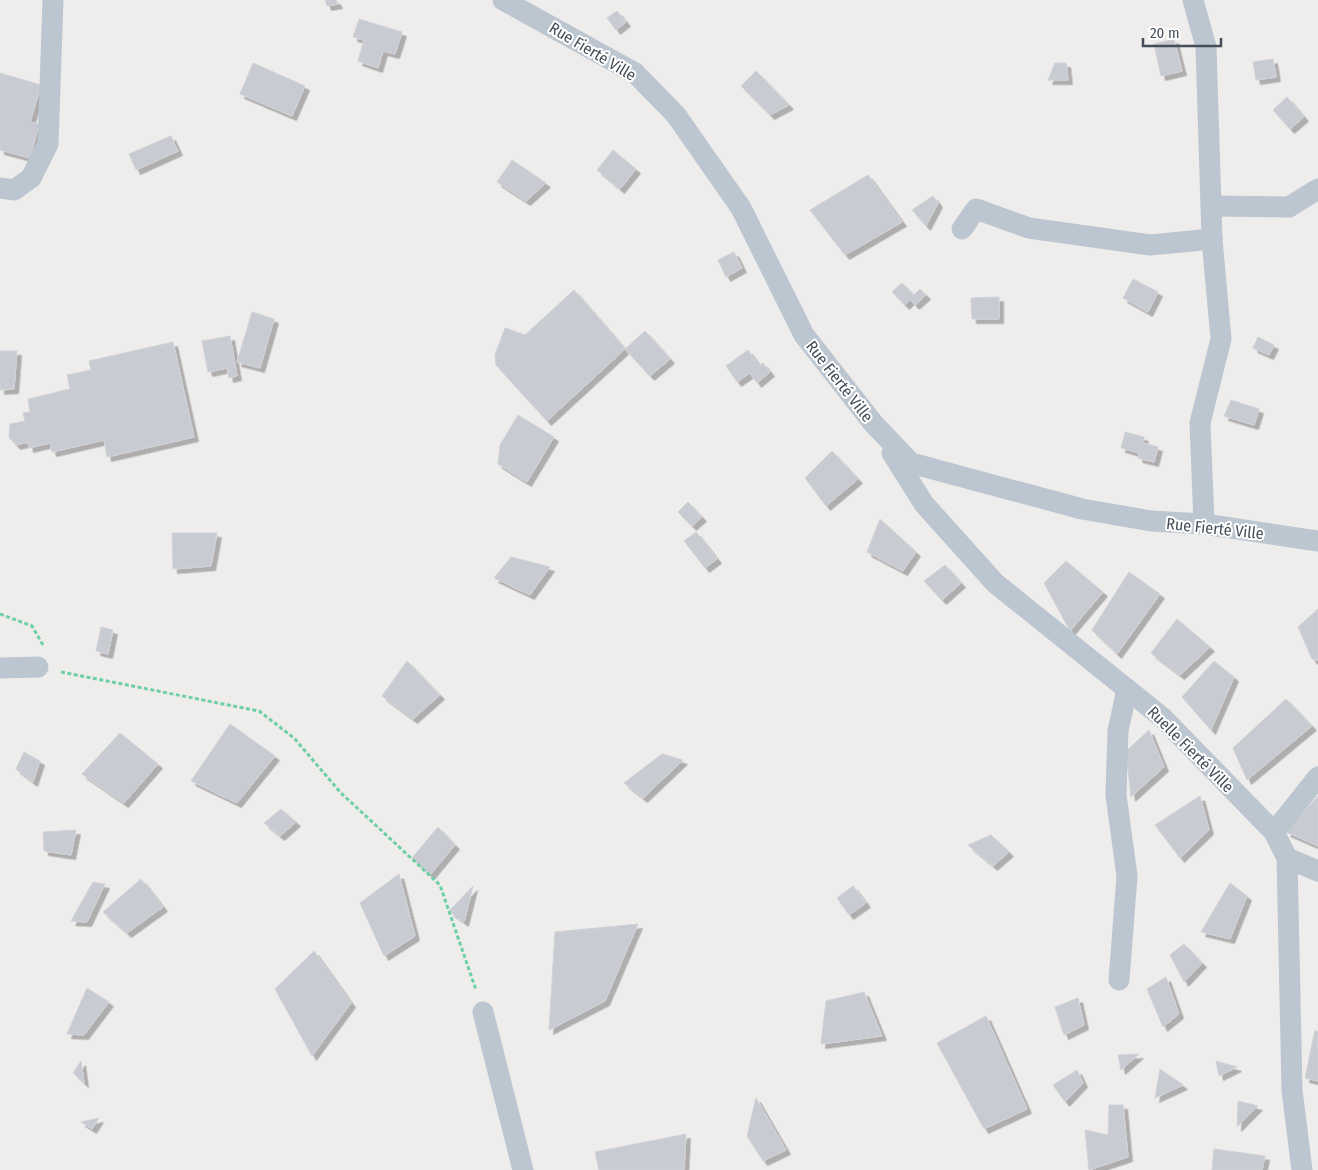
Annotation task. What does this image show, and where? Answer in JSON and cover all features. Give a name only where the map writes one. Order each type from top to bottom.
[{"type":"street","points":[[0,188],[14,190],[31,178],[48,144],[53,0]]},
{"type":"street","name":"Rue Fierté Ville","points":[[503,0],[635,73],[676,115],[741,208],[804,335],[873,423],[912,463],[1082,508],[1151,521],[1204,524],[1318,541]]},
{"type":"street","points":[[1193,0],[1206,47],[1212,240],[1221,339],[1200,423],[1204,524]]},
{"type":"street","points":[[1212,206],[1289,207],[1318,189]]},
{"type":"street","points":[[962,230],[976,209],[1028,228],[1150,245],[1212,240]]},
{"type":"street","name":"Ruelle Fierté Ville","points":[[873,423],[924,504],[994,583],[1163,718],[1274,832],[1287,858],[1292,1090],[1302,1170]]},
{"type":"street","points":[[0,668],[38,667]]},
{"type":"street","points":[[1120,980],[1127,876],[1116,795],[1117,749],[1118,731],[1127,689]]},
{"type":"street","points":[[1274,832],[1318,777]]},
{"type":"street","points":[[1287,858],[1318,871]]},
{"type":"street","points":[[483,1012],[524,1170]]},
{"type":"path","points":[[0,614],[32,626],[44,644],[38,667],[259,711],[294,738],[341,792],[440,885],[483,1012]]},
{"type":"building","points":[[325,0],[336,0],[338,4],[327,6]]},
{"type":"building","points":[[617,11],[626,22],[616,30],[607,18]]},
{"type":"building","points":[[359,19],[402,32],[395,54],[383,51],[378,68],[358,61],[364,40],[353,37]]},
{"type":"building","points":[[1174,39],[1182,71],[1161,76],[1154,44]]},
{"type":"building","points":[[1273,59],[1276,77],[1256,80],[1253,62]]},
{"type":"building","points":[[253,63],[305,86],[292,116],[240,94]]},
{"type":"building","points":[[1055,63],[1066,63],[1068,80],[1048,80]]},
{"type":"building","points":[[756,71],[789,105],[770,115],[741,86]]},
{"type":"building","points":[[0,73],[41,85],[30,122],[39,124],[30,158],[0,150]]},
{"type":"building","points":[[1287,97],[1304,117],[1290,129],[1273,110]]},
{"type":"building","points":[[171,136],[178,151],[136,170],[129,154]]},
{"type":"building","points":[[613,150],[636,169],[620,189],[597,170]]},
{"type":"building","points":[[512,160],[546,183],[526,201],[497,182]]},
{"type":"building","points":[[868,175],[902,222],[845,255],[810,210]]},
{"type":"building","points":[[933,196],[938,203],[926,226],[912,210]]},
{"type":"building","points":[[734,252],[742,268],[726,277],[718,260]]},
{"type":"building","points":[[1133,279],[1158,292],[1148,312],[1123,298]]},
{"type":"building","points":[[902,283],[914,295],[920,289],[926,295],[915,305],[910,300],[905,305],[892,292]]},
{"type":"building","points":[[574,290],[625,349],[547,421],[496,365],[495,355],[505,328],[525,335]]},
{"type":"building","points":[[999,297],[999,319],[972,319],[971,298]]},
{"type":"building","points":[[252,312],[274,319],[260,368],[237,362]]},
{"type":"building","points":[[645,331],[670,359],[650,376],[625,349]]},
{"type":"building","points":[[230,336],[237,376],[229,378],[227,368],[208,372],[202,341]]},
{"type":"building","points":[[1258,337],[1274,345],[1269,355],[1253,348]]},
{"type":"building","points":[[173,342],[194,437],[107,457],[104,440],[52,452],[50,443],[29,448],[28,442],[16,445],[9,437],[10,424],[25,421],[23,413],[30,412],[28,399],[70,389],[67,375],[91,370],[89,361]]},
{"type":"building","points":[[748,350],[759,365],[763,363],[770,372],[757,383],[750,373],[737,382],[726,366]]},
{"type":"building","points":[[0,351],[17,351],[14,389],[0,390]]},
{"type":"building","points":[[1231,400],[1259,409],[1254,425],[1224,416]]},
{"type":"building","points":[[518,415],[554,437],[527,482],[498,464],[500,445]]},
{"type":"building","points":[[1125,432],[1144,437],[1143,443],[1158,447],[1154,462],[1138,458],[1139,453],[1121,448]]},
{"type":"building","points":[[832,451],[858,479],[826,506],[805,478]]},
{"type":"building","points":[[688,502],[702,517],[692,526],[678,512]]},
{"type":"building","points":[[880,519],[916,552],[903,571],[867,552]]},
{"type":"building","points":[[696,532],[717,559],[705,568],[684,541]]},
{"type":"building","points":[[172,533],[217,533],[211,566],[173,569]]},
{"type":"building","points":[[511,557],[550,567],[530,595],[494,578]]},
{"type":"building","points":[[1066,561],[1103,592],[1070,631],[1044,583]]},
{"type":"building","points":[[945,565],[961,583],[942,600],[924,581]]},
{"type":"building","points":[[1129,572],[1160,594],[1117,654],[1092,630]]},
{"type":"building","points":[[1318,609],[1318,660],[1312,659],[1298,627]]},
{"type":"building","points":[[1177,619],[1210,647],[1180,675],[1151,653]]},
{"type":"building","points":[[101,627],[113,630],[108,654],[96,651]]},
{"type":"building","points":[[407,661],[440,695],[413,719],[382,696]]},
{"type":"building","points":[[1214,661],[1234,677],[1211,730],[1182,697]]},
{"type":"building","points":[[1286,699],[1312,726],[1247,780],[1233,748]]},
{"type":"building","points":[[230,724],[275,756],[237,803],[191,781]]},
{"type":"building","points":[[1149,730],[1164,767],[1131,797],[1126,751]]},
{"type":"building","points":[[120,733],[158,764],[124,803],[82,774]]},
{"type":"building","points":[[24,752],[40,761],[33,782],[16,769]]},
{"type":"building","points":[[662,754],[683,760],[643,798],[624,783]]},
{"type":"building","points":[[1200,796],[1209,830],[1180,858],[1155,825]]},
{"type":"building","points":[[1318,796],[1318,846],[1286,832]]},
{"type":"building","points":[[281,809],[296,822],[280,836],[264,823]]},
{"type":"building","points":[[438,827],[455,845],[430,875],[412,858]]},
{"type":"building","points":[[76,830],[71,855],[44,851],[43,832]]},
{"type":"building","points":[[991,835],[1009,852],[993,866],[968,845]]},
{"type":"building","points":[[399,874],[415,936],[384,956],[360,903]]},
{"type":"building","points":[[141,879],[163,907],[127,933],[103,912]]},
{"type":"building","points":[[93,882],[105,884],[87,922],[71,921]]},
{"type":"building","points":[[1230,883],[1247,896],[1230,939],[1201,932]]},
{"type":"building","points":[[473,886],[464,922],[449,911]]},
{"type":"building","points":[[853,886],[866,903],[849,915],[837,898]]},
{"type":"building","points":[[638,924],[605,1001],[549,1030],[555,932]]},
{"type":"building","points":[[1184,944],[1202,963],[1184,982],[1170,955]]},
{"type":"building","points":[[314,951],[351,1003],[312,1056],[275,989]]},
{"type":"building","points":[[1166,977],[1179,1014],[1163,1027],[1147,989]]},
{"type":"building","points":[[87,988],[109,1002],[84,1035],[67,1034]]},
{"type":"building","points":[[864,992],[882,1036],[821,1044],[826,1001]]},
{"type":"building","points":[[1078,998],[1084,1025],[1064,1035],[1055,1007]]},
{"type":"building","points":[[986,1016],[1027,1109],[984,1129],[937,1043]]},
{"type":"building","points":[[1315,1030],[1318,1032],[1318,1081],[1305,1078]]},
{"type":"building","points":[[1139,1054],[1121,1070],[1118,1055]]},
{"type":"building","points":[[81,1061],[84,1083],[73,1073]]},
{"type":"building","points":[[1216,1061],[1237,1067],[1219,1076]]},
{"type":"building","points":[[1160,1069],[1183,1085],[1155,1098]]},
{"type":"building","points":[[1077,1070],[1083,1083],[1065,1102],[1053,1085]]},
{"type":"building","points":[[756,1098],[786,1150],[763,1161],[747,1136]]},
{"type":"building","points":[[1238,1101],[1258,1106],[1237,1127]]},
{"type":"building","points":[[1109,1105],[1123,1105],[1128,1157],[1089,1170],[1085,1130],[1108,1135]]},
{"type":"building","points":[[99,1118],[92,1129],[81,1122]]},
{"type":"building","points":[[686,1134],[684,1170],[599,1170],[595,1152]]},
{"type":"building","points":[[1214,1149],[1265,1156],[1262,1170],[1212,1170]]}]
